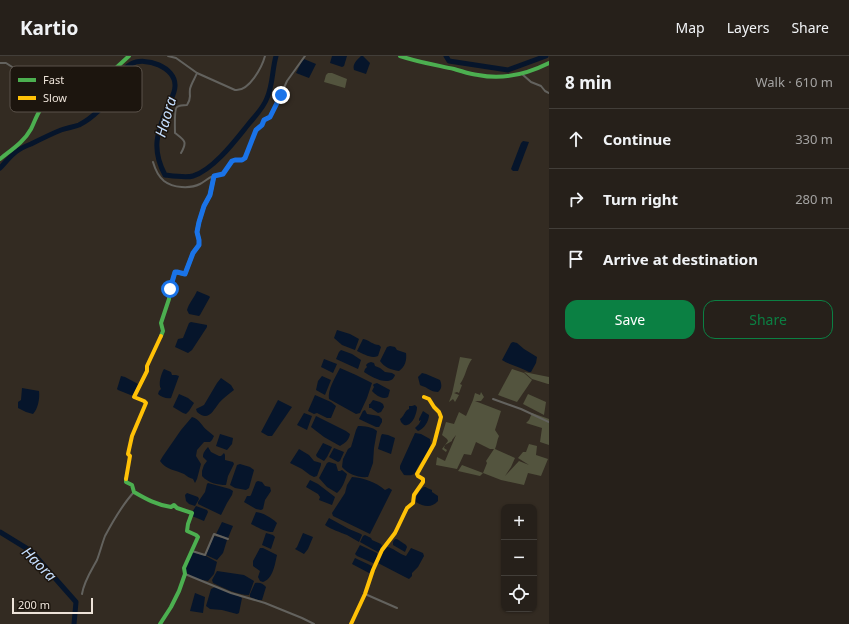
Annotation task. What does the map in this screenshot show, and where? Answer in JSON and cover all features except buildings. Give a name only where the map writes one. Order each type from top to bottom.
[{"type":"street","points":[[117,66],[129,56]]},
{"type":"street","points":[[168,56],[176,58],[197,73],[235,90],[238,90],[248,84],[254,78],[262,66],[265,56]]},
{"type":"street","points":[[153,162],[157,173],[163,180],[178,186],[188,187],[196,185],[214,176],[223,174],[232,161],[242,160],[245,158],[256,130],[262,125],[264,120],[272,115],[287,81],[305,56]]},
{"type":"street","points":[[400,56],[420,62],[491,77],[522,74],[549,63]]},
{"type":"street","points":[[0,63],[6,63],[11,66]]},
{"type":"street","points":[[181,153],[185,143],[182,137],[175,133],[175,110],[182,105],[187,105],[189,103],[191,98],[190,88],[197,73]]},
{"type":"street","points":[[522,74],[531,82],[541,86],[549,93]]},
{"type":"street","points":[[0,159],[28,134],[38,112]]},
{"type":"street","points":[[160,624],[171,607],[185,574],[184,568],[198,538],[196,535],[187,532],[192,513],[177,508],[174,505],[171,507],[148,500],[134,492],[132,486],[126,482],[130,456],[128,454],[132,436],[146,403],[134,397],[147,371],[146,368],[163,331],[161,323],[169,299],[175,272],[185,274],[193,253],[199,245],[197,232],[199,222],[204,206],[210,195],[214,176]]},
{"type":"street","points":[[351,624],[365,594],[382,550],[395,533],[407,508],[413,503],[414,495],[423,482],[423,479],[417,474],[434,444],[441,417],[429,399],[424,396]]},
{"type":"street","points":[[492,399],[549,422]]},
{"type":"street","points":[[82,594],[83,587],[97,559],[105,537],[124,504],[134,492]]},
{"type":"street","points":[[192,551],[205,555],[214,534],[228,539]]},
{"type":"street","points":[[185,574],[231,593],[265,603],[314,624]]},
{"type":"street","points":[[365,594],[397,608]]},
{"type":"green space","points":[[328,73],[332,73],[347,79],[345,88],[324,82]]},
{"type":"green space","points":[[460,357],[472,359],[460,384],[462,385],[459,393],[454,393],[459,395],[455,402],[453,399],[449,402],[452,394]]},
{"type":"green space","points":[[512,369],[524,373],[532,380],[517,402],[498,395]]},
{"type":"green space","points":[[524,372],[549,377],[549,384],[532,379]]},
{"type":"green space","points":[[481,392],[484,397],[481,401],[475,401],[501,411],[495,430],[499,436],[495,449],[515,458],[505,476],[519,461],[529,465],[518,458],[523,452],[526,452],[529,444],[537,446],[536,455],[548,459],[541,476],[528,473],[524,485],[501,480],[483,473],[487,463],[486,461],[494,449],[490,449],[476,442],[471,455],[464,454],[457,469],[436,465],[437,457],[445,461],[456,435],[452,441],[445,445],[448,441],[442,435],[446,422],[454,424],[459,412],[466,416],[475,393],[480,395]]},
{"type":"green space","points":[[528,394],[546,402],[544,415],[523,404]]},
{"type":"green space","points":[[532,413],[549,419],[549,445],[540,442],[542,428],[526,423]]},
{"type":"green space","points":[[445,445],[444,448],[447,450],[446,452],[442,449]]},
{"type":"green space","points":[[462,465],[483,473],[480,476],[458,471]]},
{"type":"water","points":[[332,56],[347,56],[344,66],[342,67],[330,63]]},
{"type":"water","points":[[361,56],[363,56],[370,63],[366,74],[354,70],[354,64]]},
{"type":"water","points":[[304,59],[316,64],[309,78],[296,73]]},
{"type":"water","points":[[523,141],[529,142],[518,171],[513,171],[511,169]]},
{"type":"water","points":[[197,291],[210,297],[199,316],[189,314],[187,310]]},
{"type":"water","points":[[191,322],[207,325],[207,327],[192,350],[188,353],[175,347],[178,339],[183,338],[189,323]]},
{"type":"water","points":[[337,330],[350,334],[359,339],[355,350],[342,345],[334,338]]},
{"type":"water","points":[[363,339],[381,347],[378,356],[370,357],[357,351]]},
{"type":"water","points":[[513,342],[517,343],[537,357],[536,363],[531,372],[502,360]]},
{"type":"water","points":[[390,346],[406,353],[405,363],[399,371],[388,368],[380,361],[387,347]]},
{"type":"water","points":[[341,350],[352,354],[361,360],[358,369],[336,359]]},
{"type":"water","points":[[324,359],[337,364],[333,373],[321,367]]},
{"type":"water","points":[[371,362],[385,372],[395,375],[393,379],[385,381],[364,372],[367,367],[366,365]]},
{"type":"water","points":[[340,368],[372,383],[360,413],[356,414],[329,399],[331,387]]},
{"type":"water","points":[[164,369],[171,372],[172,375],[179,376],[171,398],[164,398],[158,394],[161,389],[160,379]]},
{"type":"water","points":[[422,373],[440,380],[441,387],[438,392],[434,392],[420,385],[418,377]]},
{"type":"water","points":[[121,376],[138,384],[133,396],[117,389]]},
{"type":"water","points":[[322,376],[331,380],[325,395],[316,390],[318,381]]},
{"type":"water","points":[[221,378],[231,385],[234,390],[221,401],[210,414],[207,416],[201,415],[196,409],[204,405]]},
{"type":"water","points":[[377,383],[390,390],[388,397],[381,397],[372,391],[374,387],[373,385]]},
{"type":"water","points":[[22,388],[39,391],[38,403],[33,414],[18,408],[18,402],[21,400]]},
{"type":"water","points":[[179,394],[188,398],[194,403],[186,414],[173,407]]},
{"type":"water","points":[[315,395],[331,402],[336,406],[331,418],[308,411]]},
{"type":"water","points":[[278,400],[292,407],[272,436],[268,436],[261,432]]},
{"type":"water","points":[[373,400],[383,404],[384,407],[381,412],[378,413],[369,408],[369,404]]},
{"type":"water","points":[[415,405],[417,407],[414,418],[411,423],[404,425],[400,419],[409,409],[409,406]]},
{"type":"water","points":[[365,410],[367,414],[379,416],[382,419],[379,427],[359,419]]},
{"type":"water","points":[[423,411],[429,415],[429,417],[424,427],[418,431],[415,428],[421,420],[419,421]]},
{"type":"water","points":[[304,413],[312,416],[307,430],[297,425]]},
{"type":"water","points":[[316,416],[350,434],[348,440],[340,446],[324,437],[311,427]]},
{"type":"water","points":[[192,417],[197,419],[214,436],[210,442],[204,442],[197,450],[196,456],[201,464],[195,483],[193,479],[168,468],[160,461],[181,430]]},
{"type":"water","points":[[358,426],[371,428],[377,431],[373,463],[368,477],[354,475],[347,472],[342,467],[343,459],[348,449],[351,447]]},
{"type":"water","points":[[415,433],[421,434],[430,439],[430,446],[428,453],[414,474],[404,475],[400,469],[400,466]]},
{"type":"water","points":[[220,434],[233,438],[232,444],[227,450],[216,446]]},
{"type":"water","points":[[382,434],[395,438],[391,454],[378,449]]},
{"type":"water","points":[[323,443],[332,447],[324,461],[316,455]]},
{"type":"water","points":[[208,447],[211,452],[219,456],[224,453],[225,460],[233,462],[234,464],[228,476],[226,485],[213,483],[202,476],[204,465],[207,461],[203,457],[203,454]]},
{"type":"water","points":[[334,448],[344,452],[340,461],[338,462],[329,457]]},
{"type":"water","points":[[299,449],[309,455],[314,461],[321,463],[317,476],[314,477],[290,463]]},
{"type":"water","points":[[329,462],[336,464],[338,471],[342,470],[347,474],[343,485],[337,493],[327,487],[319,478]]},
{"type":"water","points":[[240,464],[254,470],[249,488],[246,490],[235,488],[230,485],[237,465]]},
{"type":"water","points":[[352,477],[370,481],[385,490],[389,488],[392,490],[370,534],[333,516],[332,513],[345,493],[347,485]]},
{"type":"water","points":[[310,480],[335,497],[332,505],[319,500],[320,497],[318,494],[306,487]]},
{"type":"water","points":[[256,482],[262,482],[265,486],[270,487],[271,491],[265,500],[263,509],[261,510],[256,509],[244,502],[247,496],[251,495]]},
{"type":"water","points":[[208,483],[233,491],[221,515],[198,504]]},
{"type":"water","points":[[424,487],[432,490],[432,492],[438,496],[438,501],[431,506],[422,505],[415,500],[417,494]]},
{"type":"water","points":[[187,493],[198,497],[199,499],[195,506],[186,501],[185,495]]},
{"type":"water","points":[[196,506],[207,510],[208,512],[204,521],[192,516],[191,514]]},
{"type":"water","points":[[256,512],[267,516],[277,523],[273,532],[251,524]]},
{"type":"water","points":[[329,518],[361,534],[362,535],[359,542],[325,525]]},
{"type":"water","points":[[222,522],[233,526],[228,538],[216,534]]},
{"type":"water","points":[[266,533],[275,537],[271,549],[262,545]]},
{"type":"water","points":[[303,533],[313,537],[304,554],[295,549]]},
{"type":"water","points":[[365,535],[381,544],[382,546],[378,552],[360,542]]},
{"type":"water","points":[[214,536],[227,540],[223,553],[217,560],[206,555]]},
{"type":"water","points":[[395,539],[406,545],[407,547],[405,552],[393,545]]},
{"type":"water","points":[[360,545],[377,553],[377,557],[373,563],[355,554]]},
{"type":"water","points":[[387,547],[406,556],[411,548],[423,553],[424,556],[409,579],[378,563]]},
{"type":"water","points":[[260,548],[277,555],[271,575],[263,582],[260,581],[258,577],[260,571],[253,566],[253,561]]},
{"type":"water","points":[[192,552],[206,556],[217,562],[214,574],[208,581],[197,579],[186,573],[185,568]]},
{"type":"water","points":[[355,558],[372,566],[369,573],[352,564]]},
{"type":"water","points":[[217,571],[244,575],[254,581],[249,595],[235,593],[213,583],[212,580]]},
{"type":"water","points":[[255,583],[261,583],[266,587],[262,600],[250,597]]},
{"type":"water","points":[[215,587],[242,598],[239,613],[237,614],[222,610],[210,609],[206,606],[211,589]]},
{"type":"water","points":[[195,593],[205,597],[203,613],[190,611]]},
{"type":"waterway","name":"Haora","points":[[127,66],[137,62],[151,62],[159,65],[171,73],[175,86],[173,96],[164,115],[157,140],[158,157],[165,175],[190,177],[201,173],[216,161],[261,109],[269,93],[276,56]]},
{"type":"waterway","name":"Haora","points":[[446,56],[449,61],[508,70],[546,56]]},
{"type":"waterway","name":"Haora","points":[[0,168],[20,149],[61,130],[79,125],[98,112]]},
{"type":"waterway","name":"Haora","points":[[0,532],[31,551],[76,602],[74,624]]},
{"type":"traffic: fast","points":[[118,66],[129,56]]},
{"type":"traffic: fast","points":[[400,56],[472,74],[496,77],[523,73],[549,63]]},
{"type":"traffic: fast","points":[[0,159],[25,138],[38,112]]},
{"type":"traffic: fast","points":[[161,336],[163,331],[161,323],[169,299],[175,272],[185,274],[193,253],[199,245],[197,232],[199,222],[204,206],[210,195],[214,176]]},
{"type":"traffic: fast","points":[[126,479],[126,482],[132,485],[134,492],[147,499],[166,506],[171,507],[174,505],[177,508],[192,513],[187,531],[198,537],[184,568],[185,574],[179,591],[160,624]]},
{"type":"traffic: slow","points":[[126,479],[130,456],[128,454],[132,436],[146,403],[134,397],[147,371],[147,366],[161,336]]},
{"type":"traffic: slow","points":[[351,624],[365,594],[382,550],[395,533],[407,508],[413,503],[414,495],[423,482],[423,479],[417,474],[434,444],[441,417],[429,399],[424,397]]},
{"type":"route","points":[[170,289],[175,272],[185,274],[193,253],[199,245],[197,232],[199,222],[204,206],[210,195],[214,176],[223,174],[232,161],[242,160],[245,158],[256,130],[262,125],[264,120],[270,117],[281,95]]}]
